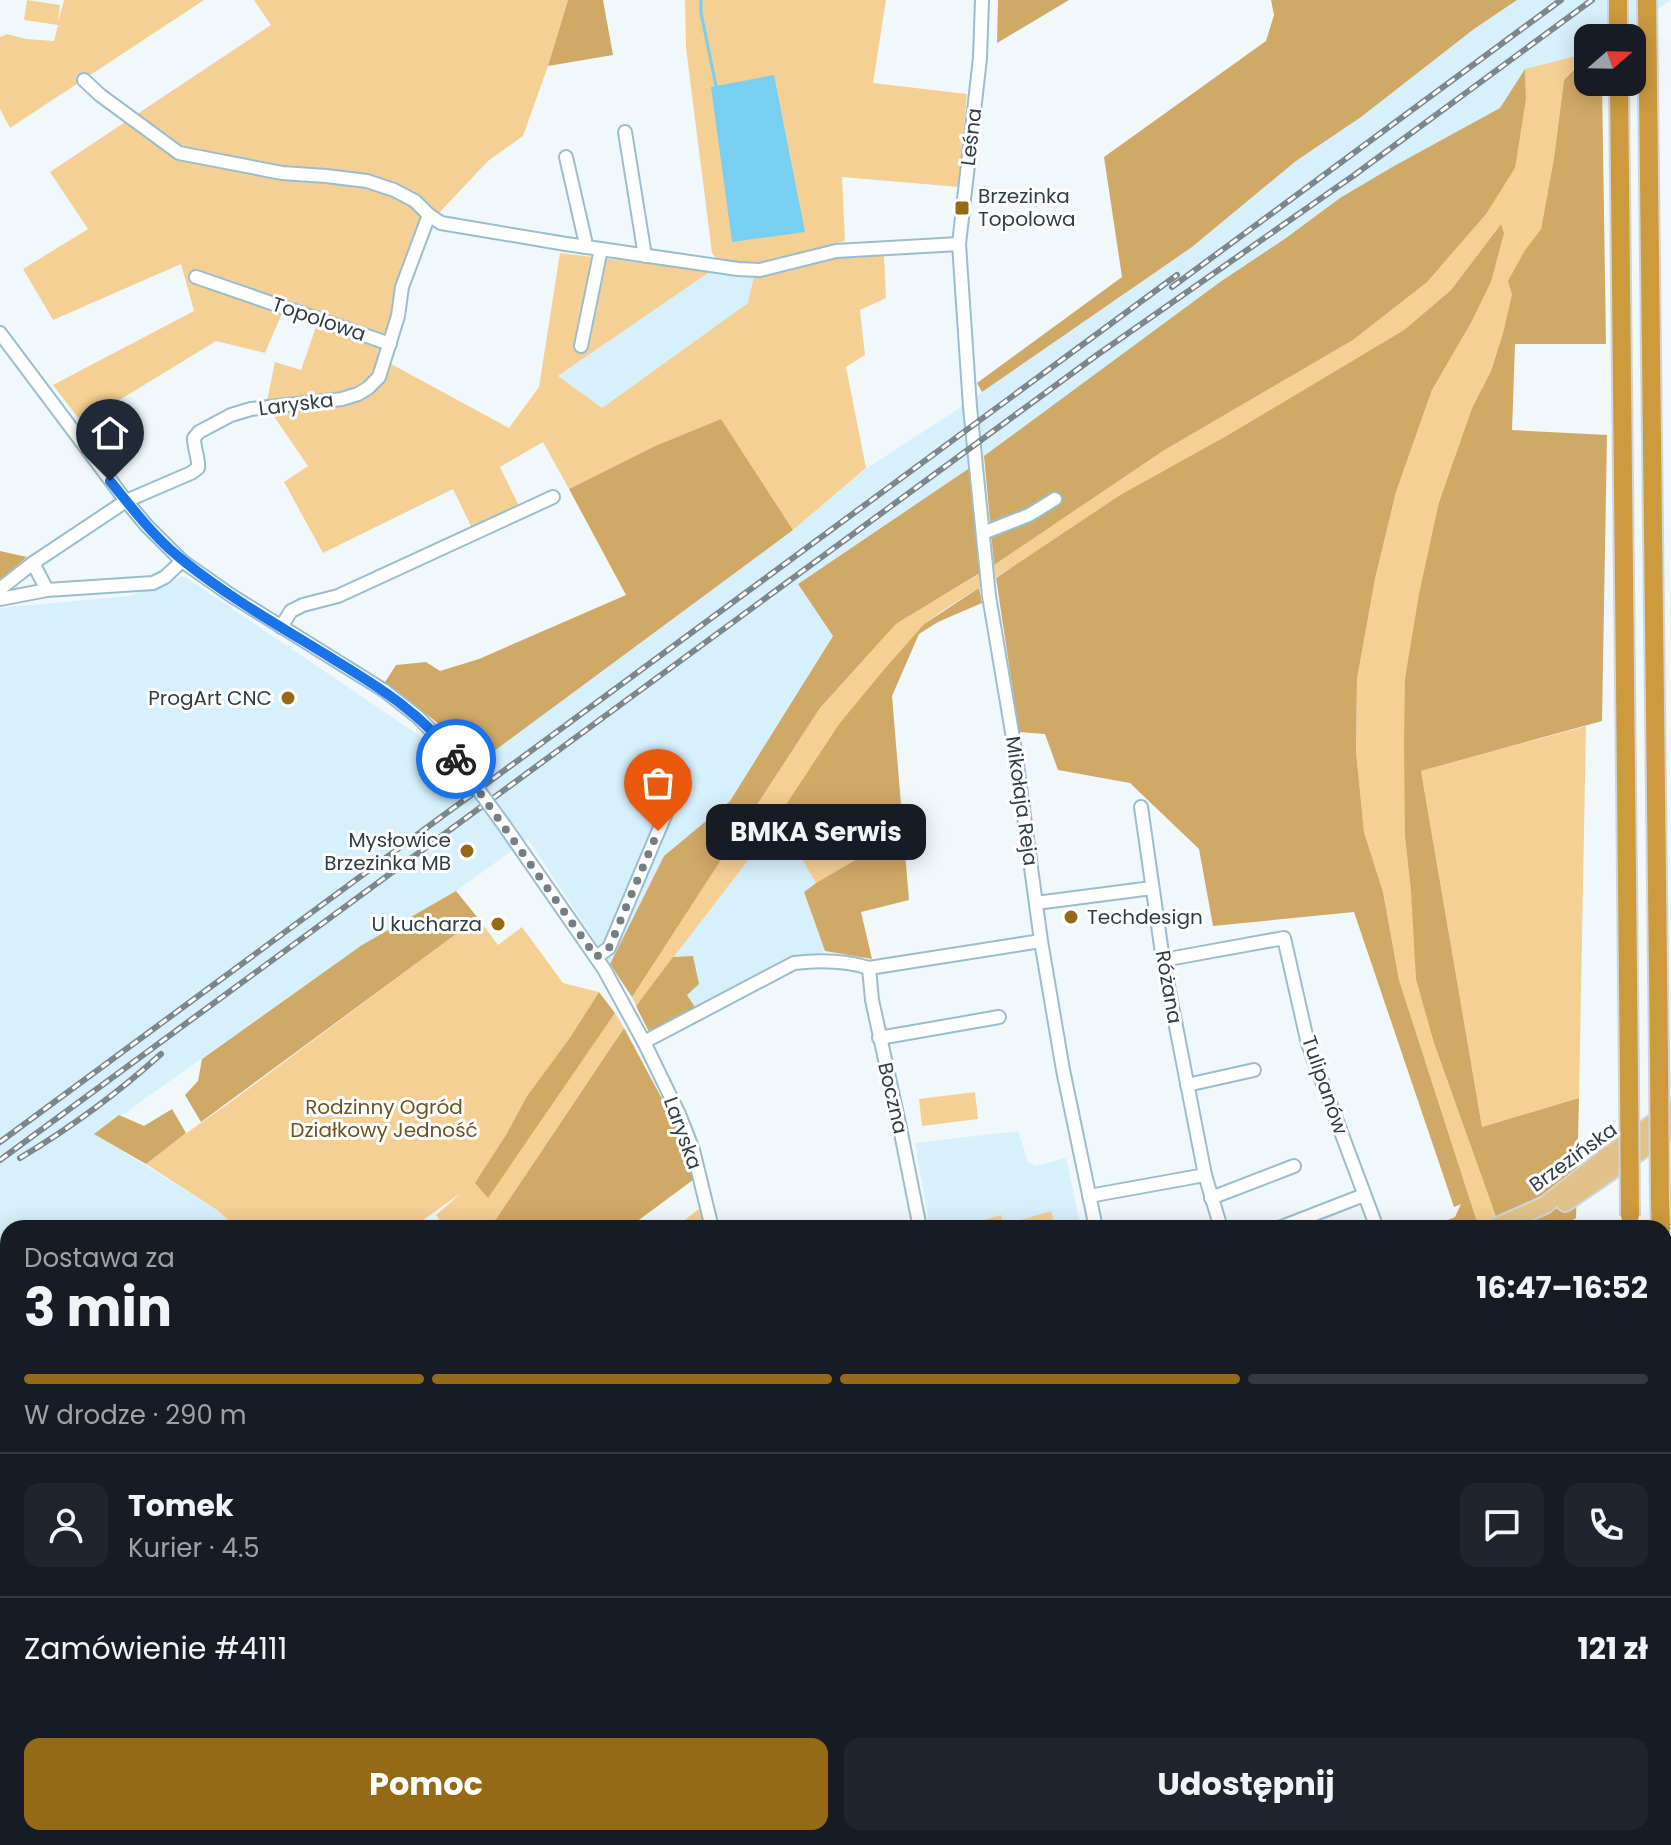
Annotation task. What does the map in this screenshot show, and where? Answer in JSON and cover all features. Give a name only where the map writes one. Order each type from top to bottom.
[{"type":"highway","points":[[1618,0],[1618,24]]},
{"type":"highway","points":[[1647,0],[1661,1220]]},
{"type":"highway","points":[[1619,96],[1630,1220]]},
{"type":"main road","name":"Brzezińska","points":[[1518,1220],[1545,1205],[1671,1110]]},
{"type":"main road","name":"Brzezińska","points":[[1522,1220],[1562,1206],[1671,1130]]},
{"type":"street","name":"Leśna","points":[[967,370],[959,244],[980,58],[982,0]]},
{"type":"street","points":[[84,80],[179,153],[282,173],[367,181],[415,201],[441,223],[645,256],[760,270],[836,251],[959,244]]},
{"type":"street","points":[[625,132],[645,256]]},
{"type":"street","points":[[566,157],[585,247]]},
{"type":"street","name":"Topolowa","points":[[196,277],[390,344],[402,287],[429,215]]},
{"type":"street","points":[[581,346],[601,249]]},
{"type":"street","name":"Laryska","points":[[2,339],[126,501],[182,561],[232,596],[385,691],[418,717],[448,748],[596,957],[644,1042],[693,1150],[710,1220]]},
{"type":"street","name":"Laryska","points":[[126,501],[198,468],[194,438],[199,432],[231,415],[251,409],[342,399],[358,394],[379,377],[390,344]]},
{"type":"street","name":"Mikołaja Reja","points":[[967,370],[989,596],[1015,750],[1041,941],[1063,1070],[1094,1220]]},
{"type":"street","points":[[281,627],[291,611],[303,605],[338,596],[553,497]]},
{"type":"street","points":[[984,539],[1055,499]]},
{"type":"street","points":[[0,589],[33,563],[126,501]]},
{"type":"street","points":[[0,599],[47,590],[153,583],[165,577],[182,561]]},
{"type":"street","points":[[33,563],[47,590]]},
{"type":"street","points":[[596,957],[609,948],[683,773]]},
{"type":"street","name":"Różana","points":[[1141,807],[1163,960],[1205,1175],[1218,1220]]},
{"type":"street","points":[[1036,903],[1152,888]]},
{"type":"street","name":"Tulipanów","points":[[1163,960],[1284,938],[1308,1044],[1374,1220]]},
{"type":"street","points":[[644,1042],[794,963],[816,960],[849,962],[869,968],[1041,941]]},
{"type":"street","name":"Boczna","points":[[869,968],[879,1038],[918,1220]]},
{"type":"street","points":[[879,1038],[999,1017]]},
{"type":"street","points":[[1187,1085],[1254,1070]]},
{"type":"street","points":[[1211,1198],[1294,1166]]},
{"type":"street","points":[[1089,1196],[1205,1175]]},
{"type":"street","points":[[1300,1220],[1364,1195]]},
{"type":"shaded area","points":[[568,0],[603,0],[613,55],[548,66]]},
{"type":"shaded area","points":[[998,0],[1069,0],[997,43]]},
{"type":"shaded area","points":[[1271,0],[1517,0],[1474,29],[1361,117],[1296,161],[1192,247],[982,392],[977,383],[1122,277],[1104,157],[1266,41],[1274,15]]},
{"type":"shaded area","points":[[1517,0],[1671,0],[1635,24],[1574,24],[1574,57],[1525,69],[1500,108],[1340,199],[1220,282],[971,467],[798,584],[833,635],[730,801],[664,856],[610,964],[528,839],[456,891],[362,945],[95,1134],[228,1220],[0,1220],[0,608],[128,596],[184,576],[429,742],[450,780],[474,766],[793,530],[867,468],[1192,247],[1296,161],[1361,117],[1474,29]]},
{"type":"shaded area","points":[[1525,69],[1526,99],[1515,168],[1486,214],[1427,282],[1353,340],[1163,451],[994,565],[984,456],[1220,282],[1340,198],[1500,108]]},
{"type":"shaded area","points":[[1574,70],[1574,96],[1602,96],[1606,344],[1515,344],[1512,430],[1607,435],[1602,721],[1421,771],[1482,1127],[1579,1098],[1576,1218],[1497,1220],[1434,1043],[1416,979],[1405,837],[1405,679],[1439,502],[1472,408],[1491,371],[1503,333],[1512,295],[1508,281],[1541,229],[1564,80]]},
{"type":"shaded area","points":[[1501,224],[1504,233],[1491,282],[1432,390],[1396,492],[1375,579],[1357,679],[1356,751],[1364,832],[1383,892],[1399,980],[1476,1220],[1448,1220],[1455,1217],[1461,1204],[1454,1207],[1354,912],[1213,926],[1199,849],[1130,783],[1058,770],[1045,734],[1019,732],[996,578],[1120,495],[1404,330],[1451,290]]},
{"type":"shaded area","points":[[711,271],[754,276],[749,303],[602,408],[557,377]]},
{"type":"shaded area","points":[[721,419],[793,530],[474,766],[444,728],[385,682],[396,665],[426,662],[440,671],[479,659],[626,595],[569,489],[655,446]]},
{"type":"shaded area","points":[[971,467],[980,573],[896,624],[820,708],[632,997],[610,964],[664,856],[730,801],[833,636],[798,584]]},
{"type":"shaded area","points":[[0,551],[27,557],[0,580]]},
{"type":"shaded area","points":[[979,588],[982,603],[919,634],[892,696],[909,900],[861,912],[872,959],[825,951],[804,892],[874,849],[853,812],[782,856],[756,850],[839,724],[882,672],[924,624]]},
{"type":"shaded area","points":[[794,846],[816,883],[805,893],[825,951],[697,1010],[687,994],[693,956],[673,957],[756,850],[782,856]]},
{"type":"shaded area","points":[[456,891],[478,918],[201,1122],[185,1095],[198,1081],[202,1059],[362,945]]},
{"type":"shaded area","points":[[693,956],[699,984],[687,995],[697,1010],[650,1034],[636,1006],[673,957]]},
{"type":"shaded area","points":[[599,992],[615,1013],[488,1198],[475,1183],[527,1096]]},
{"type":"shaded area","points":[[624,1028],[675,1123],[693,1180],[639,1220],[495,1220]]},
{"type":"shaded area","points":[[172,1109],[186,1133],[146,1164],[94,1134],[119,1115],[144,1126]]},
{"type":"shaded area","points":[[1018,1131],[1028,1162],[1035,1166],[1066,1158],[1079,1220],[929,1220],[915,1143]]},
{"type":"green space","points":[[27,0],[60,5],[58,23],[64,0],[204,0],[10,128],[0,109],[0,37],[7,34],[54,41],[58,25],[24,20]]},
{"type":"green space","points":[[254,0],[568,0],[523,136],[488,161],[433,217],[382,359],[509,428],[539,387],[560,253],[711,271],[558,376],[602,408],[748,303],[754,276],[839,255],[871,253],[884,256],[886,298],[860,310],[865,355],[846,367],[866,468],[793,530],[721,419],[655,446],[569,489],[543,442],[500,467],[519,506],[472,528],[453,489],[323,553],[284,482],[308,466],[266,405],[275,362],[301,370],[318,321],[283,311],[265,353],[216,341],[82,423],[53,385],[194,311],[181,264],[53,320],[23,269],[88,229],[50,172],[271,25]]},
{"type":"green space","points":[[685,0],[886,0],[873,83],[967,94],[959,187],[842,177],[845,241],[760,265],[716,258],[712,253],[686,48]]},
{"type":"green space","points":[[1574,57],[1574,69],[1564,80],[1541,229],[1525,250],[1491,371],[1472,408],[1439,502],[1405,679],[1405,837],[1434,1043],[1497,1220],[1476,1220],[1399,980],[1383,892],[1364,832],[1356,751],[1357,679],[1375,579],[1396,492],[1432,390],[1491,282],[1501,224],[1451,290],[1404,330],[1120,495],[924,624],[839,724],[756,850],[636,1006],[632,997],[820,708],[896,624],[994,565],[1163,451],[1353,340],[1426,282],[1526,99],[1525,69]]},
{"type":"green space","points":[[1586,726],[1579,1098],[1482,1127],[1421,771]]},
{"type":"green space","points":[[852,812],[874,849],[816,883],[794,846]]},
{"type":"green space","name":"Rodzinny Ogród Działkowy Jedność","points":[[478,918],[498,945],[522,927],[563,983],[599,992],[527,1096],[506,1135],[488,1197],[615,1013],[624,1028],[495,1220],[439,1220],[436,1215],[461,1193],[423,1220],[228,1220],[146,1164]]},
{"type":"green space","points":[[975,1092],[978,1119],[922,1126],[919,1099]]},
{"type":"green space","points":[[699,1209],[702,1220],[685,1220]]},
{"type":"green space","points":[[1051,1211],[1054,1220],[1020,1220]]},
{"type":"green space","points":[[1001,1215],[1003,1220],[984,1220]]},
{"type":"water","points":[[774,75],[805,232],[732,242],[711,87]]},
{"type":"waterway","points":[[701,0],[716,86]]},
{"type":"railway","points":[[1172,287],[1561,0]]},
{"type":"railway","points":[[0,1160],[1097,355],[1353,176],[1592,0]]},
{"type":"railway","points":[[0,1142],[1177,275]]},
{"type":"railway","points":[[20,1158],[93,1109],[161,1054]]},
{"type":"way so far","points":[[456,759],[596,957],[609,948],[658,831]]},
{"type":"place","name":"Brzezinka Topolowa","points":[[962,208]]},
{"type":"place","name":"ProgArt CNC","points":[[288,698]]},
{"type":"place","name":"BMKA Serwis","points":[[658,831]]},
{"type":"place","name":"Mysłowice Brzezinka MB","points":[[467,851]]},
{"type":"place","name":"Techdesign","points":[[1071,917]]},
{"type":"place","name":"U kucharza","points":[[498,924]]},
{"type":"route","points":[[110,481],[147,526],[182,561],[232,596],[385,691],[418,717],[456,759]]}]
